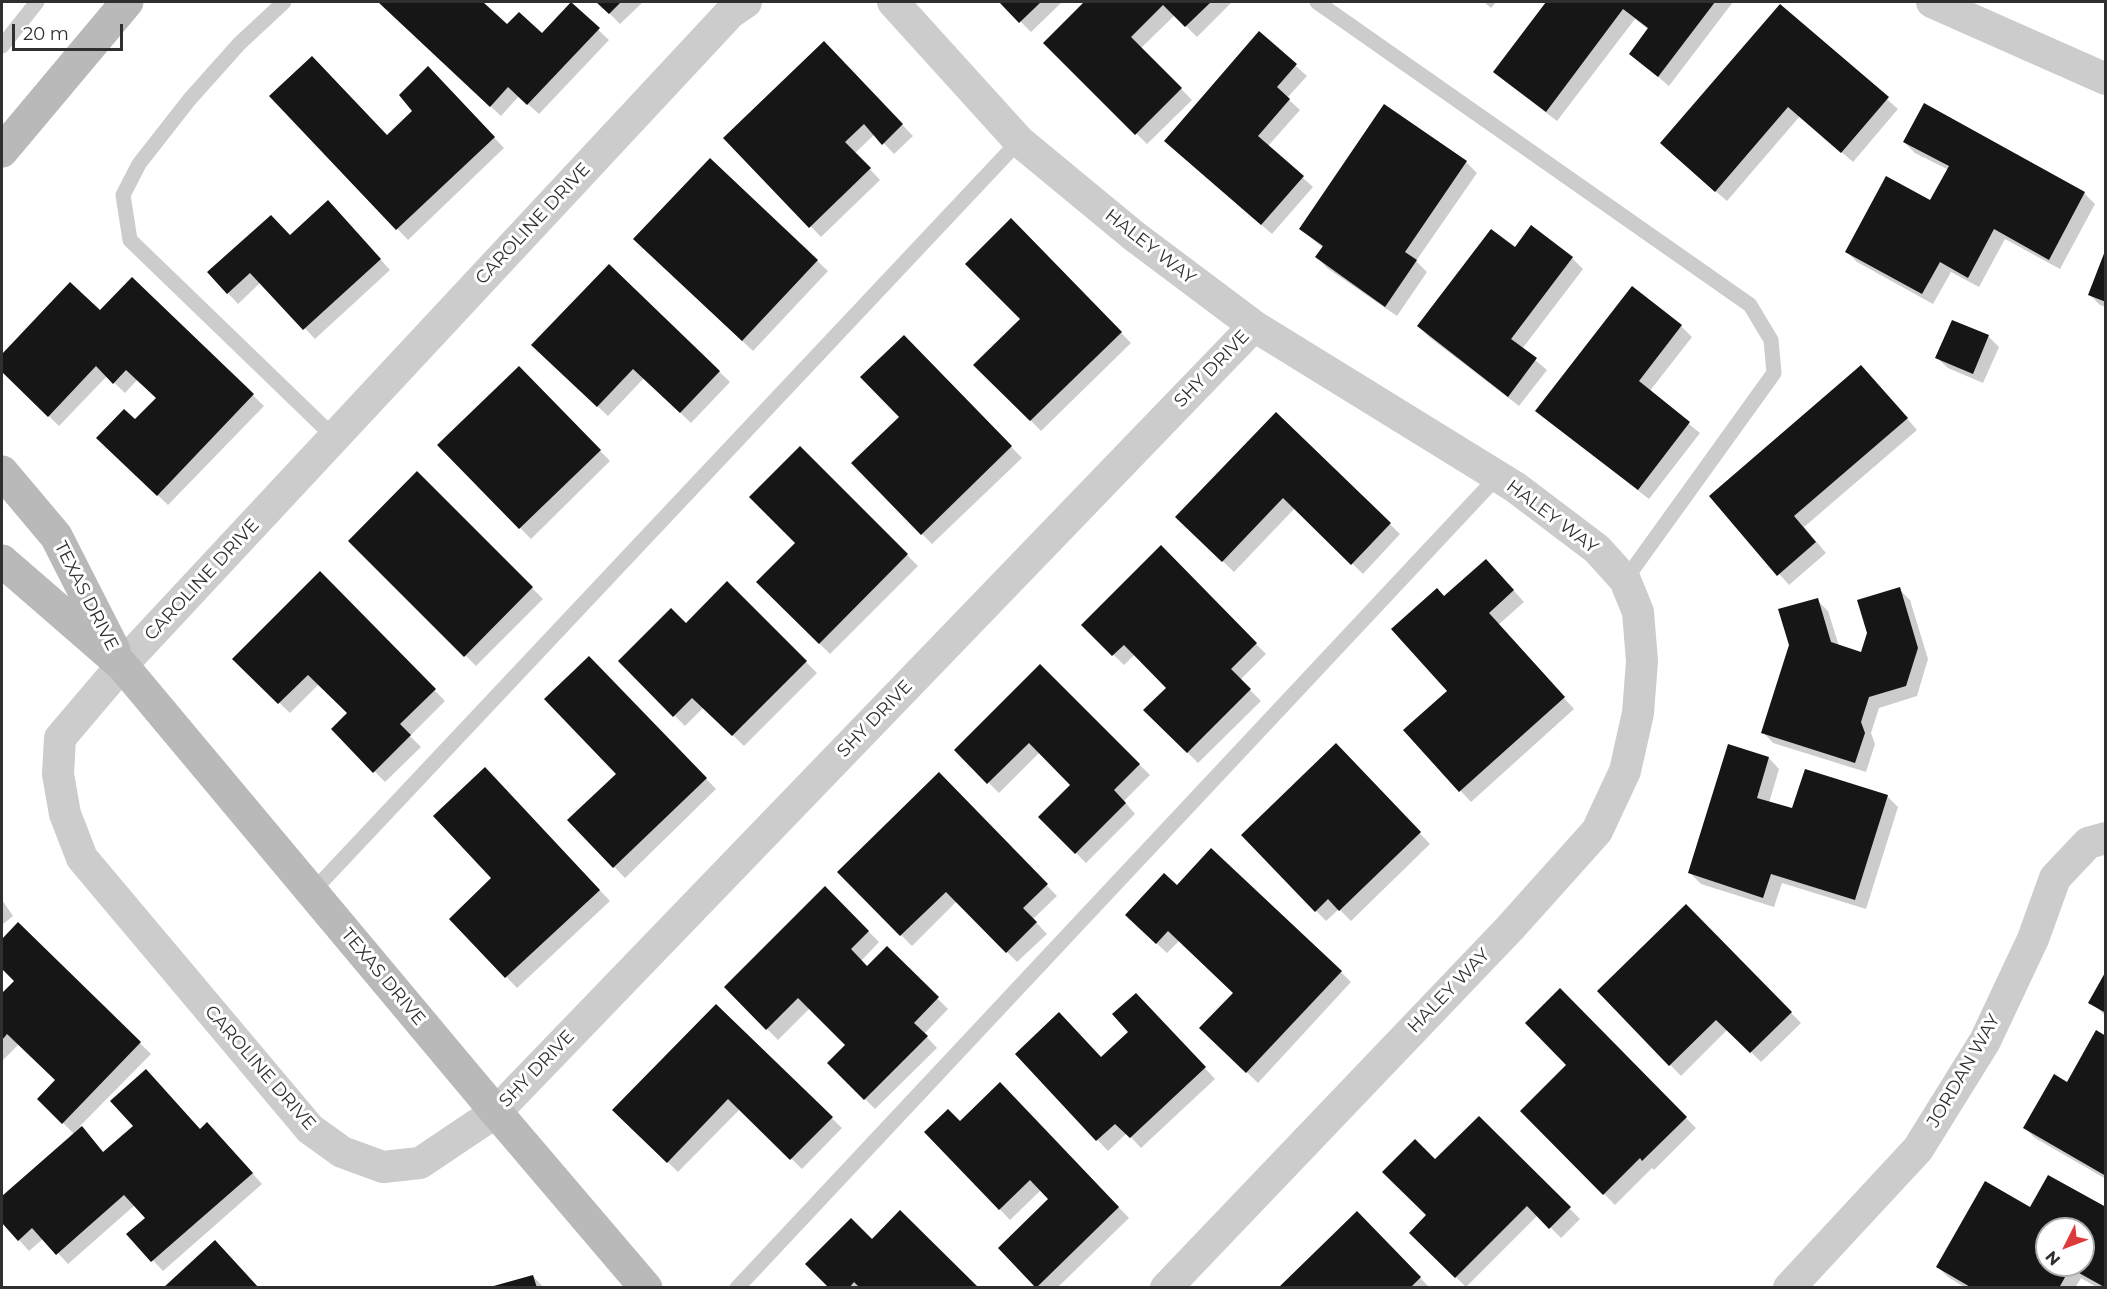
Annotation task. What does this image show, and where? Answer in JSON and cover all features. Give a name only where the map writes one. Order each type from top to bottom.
[{"type":"street","points":[[2,151],[127,2]]},
{"type":"street","name":"CAROLINE DRIVE","points":[[496,1112],[420,1163],[383,1167],[342,1152],[309,1129],[82,858],[65,814],[58,774],[60,738],[122,665],[730,13],[746,2]]},
{"type":"street","name":"HALEY WAY","points":[[893,2],[1019,141],[1134,236],[1254,326],[1515,488],[1597,549],[1625,580],[1638,612],[1642,661],[1638,713],[1625,771],[1597,831],[1510,928],[1166,1287]]},
{"type":"street","points":[[1932,2],[2106,79]]},
{"type":"street","name":"SHY DRIVE","points":[[496,1112],[1254,326]]},
{"type":"street","name":"TEXAS DRIVE","points":[[2,472],[56,536],[122,665]]},
{"type":"street","name":"TEXAS DRIVE","points":[[2,561],[122,665],[496,1112],[646,1287]]},
{"type":"street","name":"JORDAN WAY","points":[[1790,1287],[1918,1149],[1985,1041],[2033,939],[2055,878],[2088,843],[2106,838]]},
{"type":"lane","points":[[2,46],[37,2]]},
{"type":"lane","points":[[284,2],[239,44],[189,100],[139,164],[123,195],[130,240],[335,438]]},
{"type":"lane","points":[[1317,2],[1750,305],[1771,340],[1774,373],[1625,580]]},
{"type":"lane","points":[[312,892],[1019,141]]},
{"type":"lane","points":[[737,1287],[1497,477]]},
{"type":"building","points":[[378,2],[483,2],[507,24],[519,12],[542,33],[571,2],[600,28],[527,105],[508,87],[490,107]]},
{"type":"building","points":[[596,2],[621,2],[609,14]]},
{"type":"building","points":[[999,2],[1041,2],[1019,23]]},
{"type":"building","points":[[1084,2],[1211,2],[1185,27],[1163,5],[1131,37],[1182,88],[1135,135],[1043,43]]},
{"type":"building","points":[[1546,2],[1715,2],[1658,77],[1629,54],[1648,28],[1623,9],[1546,112],[1493,72]]},
{"type":"building","points":[[1780,4],[1889,97],[1841,153],[1788,107],[1715,192],[1660,143]]},
{"type":"building","points":[[1259,31],[1297,64],[1277,87],[1290,99],[1258,136],[1304,176],[1261,225],[1164,141]]},
{"type":"building","points":[[824,41],[903,124],[882,145],[864,124],[845,142],[871,168],[809,228],[723,138]]},
{"type":"building","points":[[312,56],[387,135],[412,111],[399,95],[428,66],[495,137],[396,230],[269,96]]},
{"type":"building","points":[[1924,103],[2085,192],[2049,260],[1994,229],[1968,278],[1940,262],[1922,294],[1845,252],[1886,176],[1930,200],[1949,166],[1903,142]]},
{"type":"building","points":[[1384,104],[1467,161],[1405,252],[1417,260],[1385,307],[1315,257],[1323,246],[1299,229]]},
{"type":"building","points":[[710,158],[818,260],[742,341],[633,239]]},
{"type":"building","points":[[328,200],[381,259],[303,330],[250,273],[227,294],[207,272],[271,215],[290,235]]},
{"type":"building","points":[[1011,218],[1122,332],[1030,421],[973,365],[1020,319],[965,264]]},
{"type":"building","points":[[1531,225],[1573,257],[1511,339],[1537,358],[1508,397],[1417,326],[1491,229],[1515,247]]},
{"type":"building","points":[[2106,251],[2106,302],[2088,295]]},
{"type":"building","points":[[609,264],[720,371],[680,413],[633,369],[597,407],[531,345]]},
{"type":"building","points":[[132,277],[254,394],[157,496],[96,438],[124,409],[135,419],[156,398],[126,370],[113,384],[96,366],[48,417],[2,372],[2,354],[70,282],[100,310]]},
{"type":"building","points":[[1632,286],[1682,325],[1639,381],[1690,422],[1638,490],[1535,411]]},
{"type":"building","points":[[1952,320],[1989,335],[1973,374],[1935,358]]},
{"type":"building","points":[[904,335],[1012,446],[921,535],[851,463],[899,417],[860,377]]},
{"type":"building","points":[[1861,365],[1908,418],[1794,516],[1816,542],[1777,576],[1709,496]]},
{"type":"building","points":[[519,366],[601,450],[519,529],[437,445]]},
{"type":"building","points":[[1276,412],[1391,523],[1351,565],[1283,498],[1222,562],[1175,517]]},
{"type":"building","points":[[800,446],[908,554],[819,644],[756,582],[795,543],[749,497]]},
{"type":"building","points":[[417,471],[533,587],[464,657],[348,541]]},
{"type":"building","points":[[1161,545],[1257,643],[1231,669],[1251,689],[1187,753],[1143,710],[1166,688],[1124,645],[1112,656],[1081,625]]},
{"type":"building","points":[[1486,559],[1514,590],[1489,613],[1565,697],[1459,792],[1403,730],[1447,691],[1391,629],[1437,588],[1444,596]]},
{"type":"building","points":[[320,571],[436,689],[400,724],[411,735],[373,773],[331,729],[347,713],[308,675],[278,704],[232,659]]},
{"type":"building","points":[[727,581],[807,661],[732,736],[692,698],[673,717],[618,661],[671,608],[686,623]]},
{"type":"building","points":[[1900,587],[1918,648],[1906,686],[1869,697],[1861,722],[1865,733],[1855,763],[1761,733],[1789,645],[1778,609],[1818,598],[1831,642],[1861,652],[1867,633],[1857,600]]},
{"type":"building","points":[[589,656],[707,778],[613,868],[567,820],[616,774],[544,699]]},
{"type":"building","points":[[1040,664],[1140,764],[1114,790],[1126,803],[1075,854],[1038,817],[1070,785],[1029,743],[987,784],[954,750]]},
{"type":"building","points":[[1336,743],[1421,832],[1339,911],[1328,899],[1315,912],[1241,835]]},
{"type":"building","points":[[1728,744],[1769,757],[1757,798],[1792,808],[1805,769],[1888,795],[1855,900],[1771,874],[1763,898],[1688,873]]},
{"type":"building","points":[[485,767],[600,890],[505,978],[449,919],[491,878],[433,816]]},
{"type":"building","points":[[939,772],[1048,884],[1023,908],[1037,922],[1006,953],[946,892],[900,936],[837,872]]},
{"type":"building","points":[[1211,848],[1342,971],[1246,1073],[1199,1028],[1233,993],[1168,931],[1156,944],[1125,915],[1164,873],[1177,885]]},
{"type":"building","points":[[825,886],[869,931],[851,949],[867,966],[887,946],[939,997],[914,1023],[928,1036],[864,1100],[827,1063],[845,1045],[798,998],[766,1030],[724,987]]},
{"type":"building","points":[[1686,904],[1792,1012],[1750,1053],[1716,1020],[1669,1066],[1597,991]]},
{"type":"building","points":[[18,922],[141,1042],[62,1124],[37,1099],[55,1080],[7,1034],[2,1040],[2,993],[14,981],[2,969],[2,939]]},
{"type":"building","points":[[2106,971],[2106,1013],[2088,1003]]},
{"type":"building","points":[[1560,988],[1687,1117],[1642,1161],[1640,1158],[1603,1195],[1520,1111],[1566,1065],[1525,1023]]},
{"type":"building","points":[[1136,993],[1206,1067],[1130,1138],[1115,1124],[1096,1141],[1015,1054],[1059,1012],[1101,1057],[1128,1032],[1112,1014]]},
{"type":"building","points":[[716,1004],[833,1117],[790,1160],[728,1099],[667,1163],[612,1110]]},
{"type":"building","points":[[2096,1030],[2106,1036],[2106,1176],[2023,1128],[2054,1074],[2067,1082]]},
{"type":"building","points":[[146,1069],[200,1129],[207,1122],[253,1173],[151,1262],[126,1234],[145,1218],[124,1195],[56,1255],[32,1228],[18,1241],[2,1223],[2,1196],[82,1126],[103,1152],[133,1126],[110,1101]]},
{"type":"building","points":[[1000,1082],[1119,1207],[1036,1288],[998,1248],[1048,1199],[1030,1180],[999,1210],[924,1132],[948,1109],[960,1121]]},
{"type":"building","points":[[1479,1116],[1571,1207],[1549,1229],[1527,1206],[1455,1278],[1409,1233],[1426,1215],[1382,1172],[1415,1139],[1435,1159]]},
{"type":"building","points":[[2048,1175],[2106,1207],[2106,1288],[2086,1277],[2095,1277],[2095,1217],[2035,1217],[2035,1277],[2065,1277],[2059,1288],[1972,1288],[1936,1267],[1985,1181],[2030,1207]]},
{"type":"building","points":[[900,1210],[979,1288],[860,1288],[854,1282],[849,1288],[829,1288],[805,1264],[851,1218],[872,1239]]},
{"type":"building","points":[[1357,1211],[1421,1277],[1410,1288],[1278,1288]]},
{"type":"building","points":[[215,1240],[259,1288],[163,1288]]},
{"type":"building","points":[[533,1275],[537,1288],[490,1288],[490,1287]]}]
